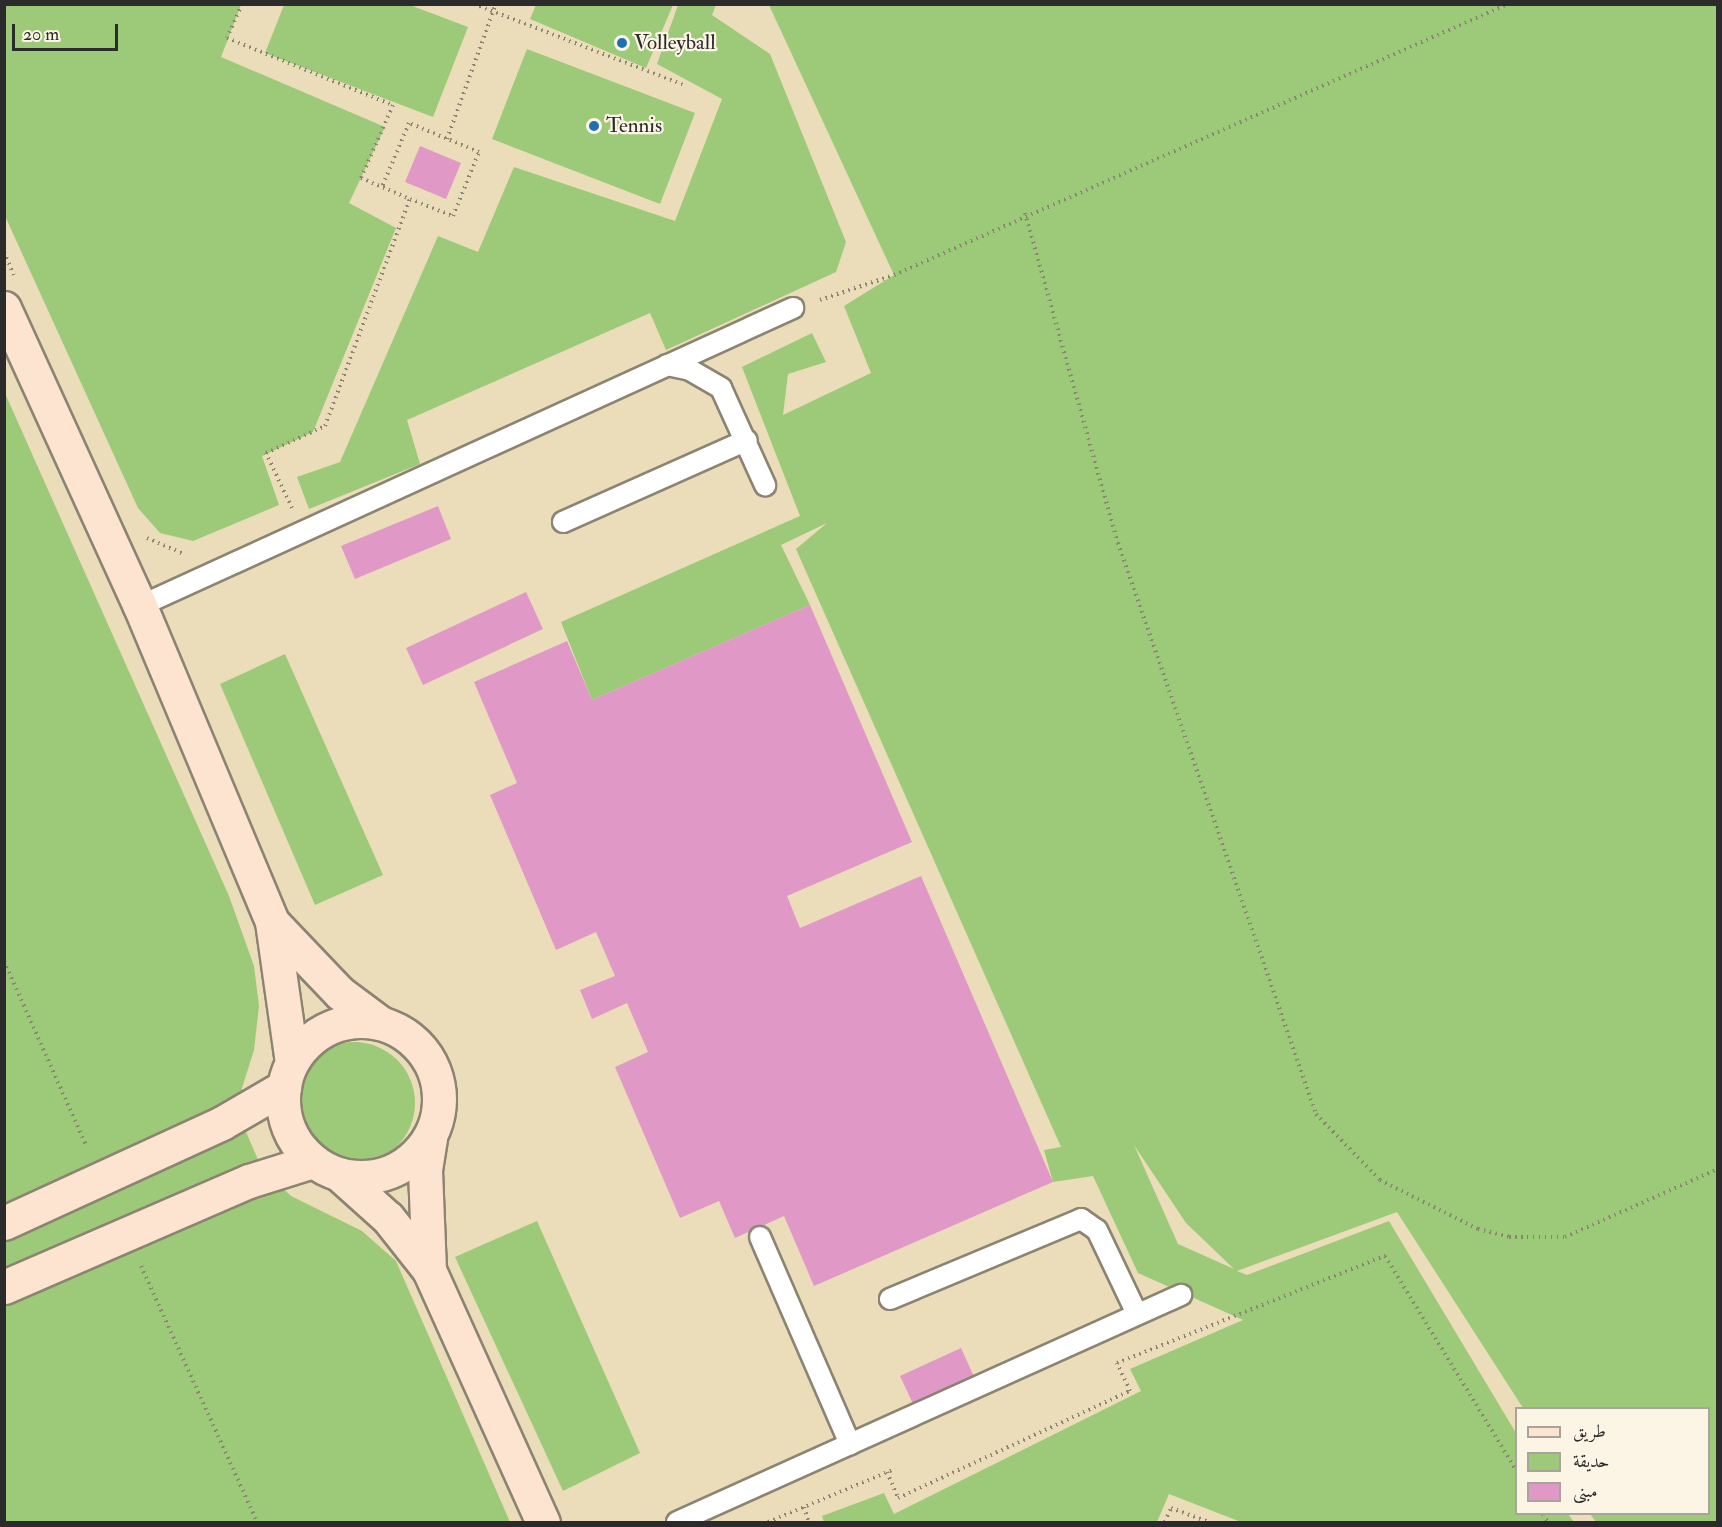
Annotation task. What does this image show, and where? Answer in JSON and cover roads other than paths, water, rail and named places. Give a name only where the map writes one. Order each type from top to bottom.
[{"type":"street","points":[[12,297],[272,922],[288,1074],[289,1128],[327,1168],[388,1218],[429,1270],[543,1522]]},
{"type":"street","points":[[272,922],[340,993],[379,1022],[406,1034],[430,1063],[438,1081],[439,1110],[430,1138],[425,1170],[429,1270]]},
{"type":"street","points":[[4,1223],[222,1123],[288,1074],[308,1041],[329,1027],[379,1022]]},
{"type":"street","points":[[4,1287],[249,1181],[327,1168],[366,1177],[391,1171],[430,1138]]},
{"type":"lane","points":[[140,606],[793,308]]},
{"type":"lane","points":[[667,365],[721,388],[747,440],[765,485]]},
{"type":"lane","points":[[563,522],[747,440]]},
{"type":"lane","points":[[890,1299],[1081,1219],[1097,1230],[1137,1314]]},
{"type":"lane","points":[[760,1237],[850,1444]]},
{"type":"lane","points":[[677,1522],[1181,1294]]},
{"type":"place","name":"Volleyball","points":[[622,43]]},
{"type":"place","name":"Tennis","points":[[594,126]]}]
